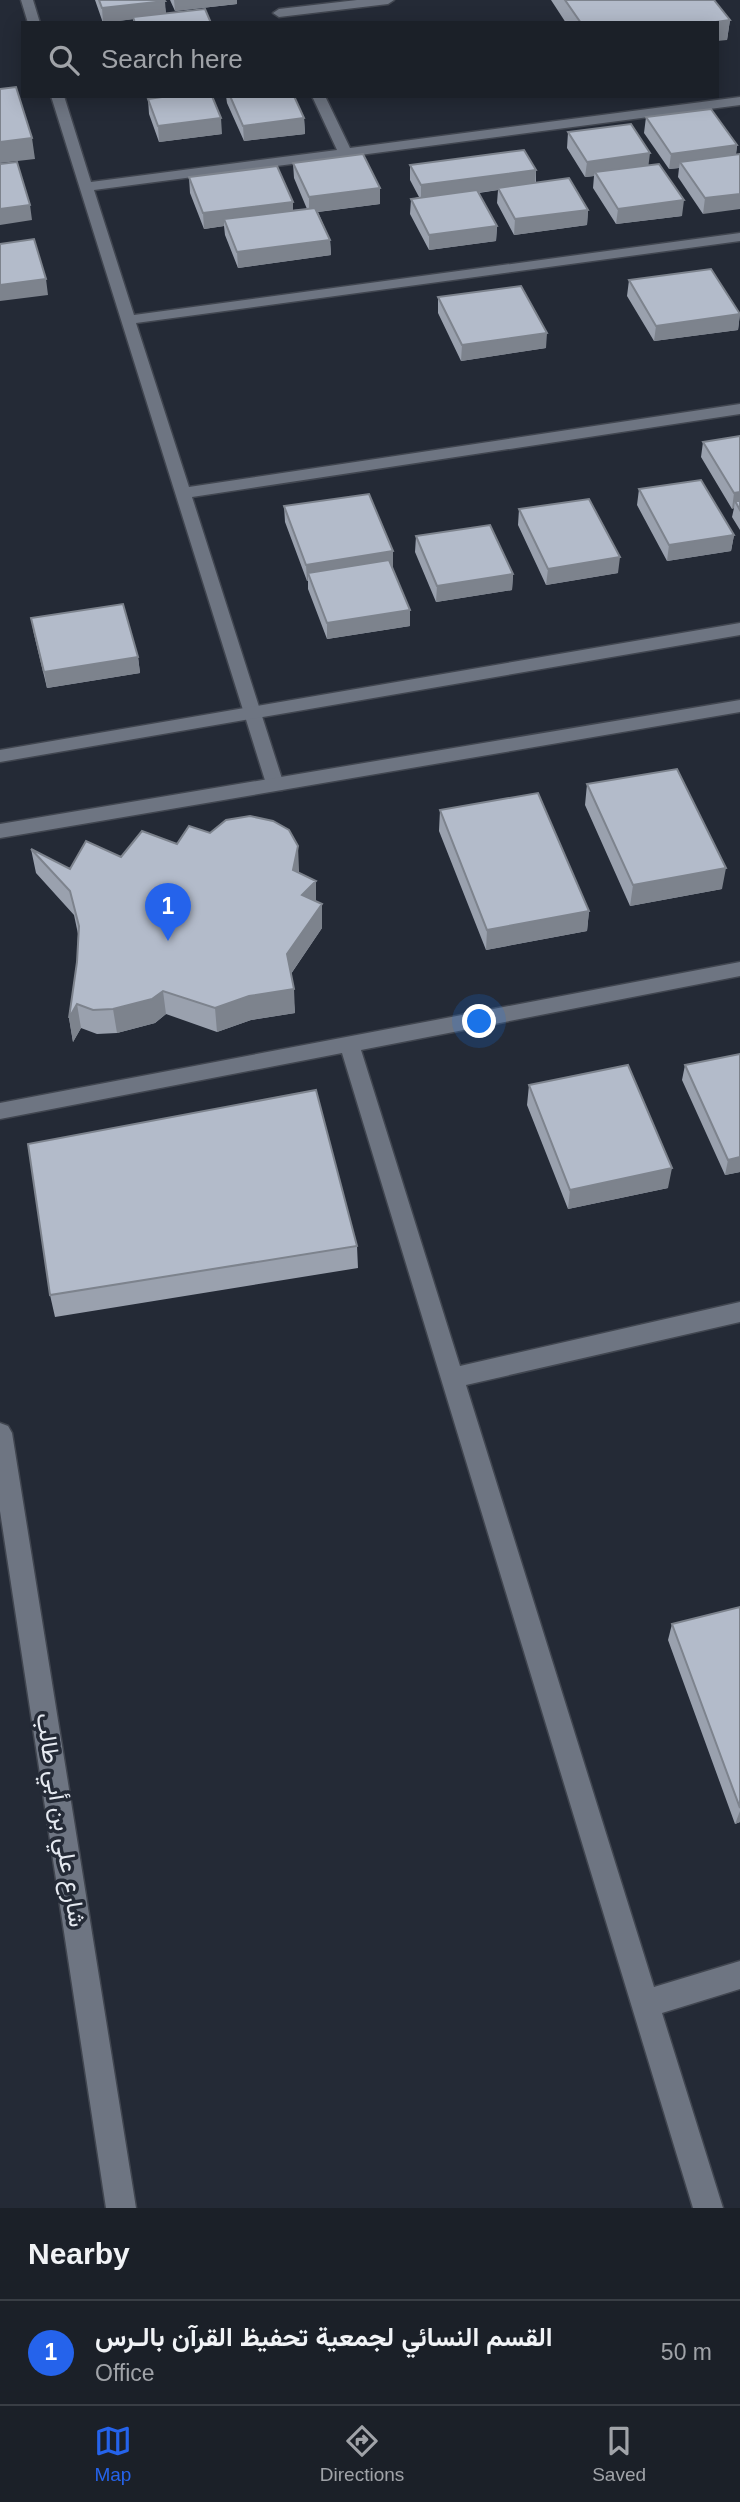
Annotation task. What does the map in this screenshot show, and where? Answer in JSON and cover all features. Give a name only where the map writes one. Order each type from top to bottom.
[{"type":"street","points":[[27,0],[33,21]]},
{"type":"street","points":[[273,0],[281,18],[388,0]]},
{"type":"street","points":[[58,98],[275,785]]},
{"type":"street","points":[[319,98],[345,153]]},
{"type":"street","points":[[86,187],[740,101]]},
{"type":"street","points":[[128,320],[740,237]]},
{"type":"street","points":[[183,492],[740,408]]},
{"type":"street","points":[[0,756],[740,629]]},
{"type":"street","points":[[0,831],[740,706]]},
{"type":"street","points":[[0,1111],[740,969]]},
{"type":"street","points":[[349,1044],[708,2208]]},
{"type":"street","points":[[452,1378],[740,1312]]},
{"type":"street","name":"شارع علي بن أبي طالب","points":[[0,1433],[121,2208]]},
{"type":"street","points":[[645,2004],[740,1975]]},
{"type":"building","points":[[99,0],[164,0],[165,1],[102,8]]},
{"type":"building","points":[[565,0],[714,0],[730,20],[719,22],[580,21]]},
{"type":"building","points":[[205,9],[210,21],[134,21],[133,17]]},
{"type":"building","points":[[16,87],[32,138],[0,142],[0,89]]},
{"type":"building","points":[[213,98],[221,118],[158,126],[148,99]]},
{"type":"building","points":[[231,98],[295,98],[304,118],[243,126]]},
{"type":"building","points":[[711,109],[737,145],[671,154],[646,117]]},
{"type":"building","points":[[631,124],[650,153],[587,162],[568,132]]},
{"type":"building","points":[[524,150],[536,170],[421,185],[410,165]]},
{"type":"building","points":[[363,154],[380,188],[309,197],[293,163]]},
{"type":"building","points":[[740,154],[740,194],[705,198],[680,162]]},
{"type":"building","points":[[17,162],[30,205],[0,209],[0,164]]},
{"type":"building","points":[[659,164],[684,200],[618,209],[595,172]]},
{"type":"building","points":[[277,166],[293,202],[203,213],[189,177]]},
{"type":"building","points":[[569,178],[588,210],[515,219],[498,188]]},
{"type":"building","points":[[477,190],[497,226],[429,235],[411,199]]},
{"type":"building","points":[[315,208],[330,240],[237,252],[224,219]]},
{"type":"building","points":[[34,239],[46,279],[0,285],[0,244]]},
{"type":"building","points":[[711,269],[740,314],[656,326],[629,280]]},
{"type":"building","points":[[521,286],[547,333],[462,345],[438,297]]},
{"type":"building","points":[[740,436],[740,492],[734,493],[703,442]]},
{"type":"building","points":[[701,480],[734,535],[669,545],[639,489]]},
{"type":"building","points":[[369,494],[393,551],[306,565],[284,506]]},
{"type":"building","points":[[589,499],[620,557],[548,569],[519,509]]},
{"type":"building","points":[[490,525],[513,574],[437,586],[416,536]]},
{"type":"building","points":[[389,560],[410,610],[327,623],[308,573]]},
{"type":"building","points":[[123,604],[138,657],[44,672],[31,618]]},
{"type":"building","points":[[677,769],[726,868],[633,885],[587,784]]},
{"type":"building","points":[[538,793],[589,911],[487,930],[440,810]]},
{"type":"building","points":[[250,816],[273,821],[289,830],[298,846],[293,870],[316,881],[302,895],[322,904],[287,954],[294,989],[249,996],[215,1008],[163,991],[152,999],[113,1009],[93,1010],[77,1004],[69,1018],[79,926],[70,891],[31,849],[70,869],[86,841],[121,857],[142,831],[177,844],[189,826],[210,833],[226,820]]},
{"type":"building","points":[[740,1054],[740,1157],[728,1160],[685,1065]]},
{"type":"building","points":[[628,1065],[672,1168],[570,1190],[529,1085]]},
{"type":"building","points":[[316,1090],[357,1246],[50,1295],[28,1144]]},
{"type":"building","points":[[740,1607],[740,1808],[672,1624]]},
{"type":"place","name":"القسم النسائي لجمعية تحفيظ القرآن بالـرس","points":[[168,941]]}]
